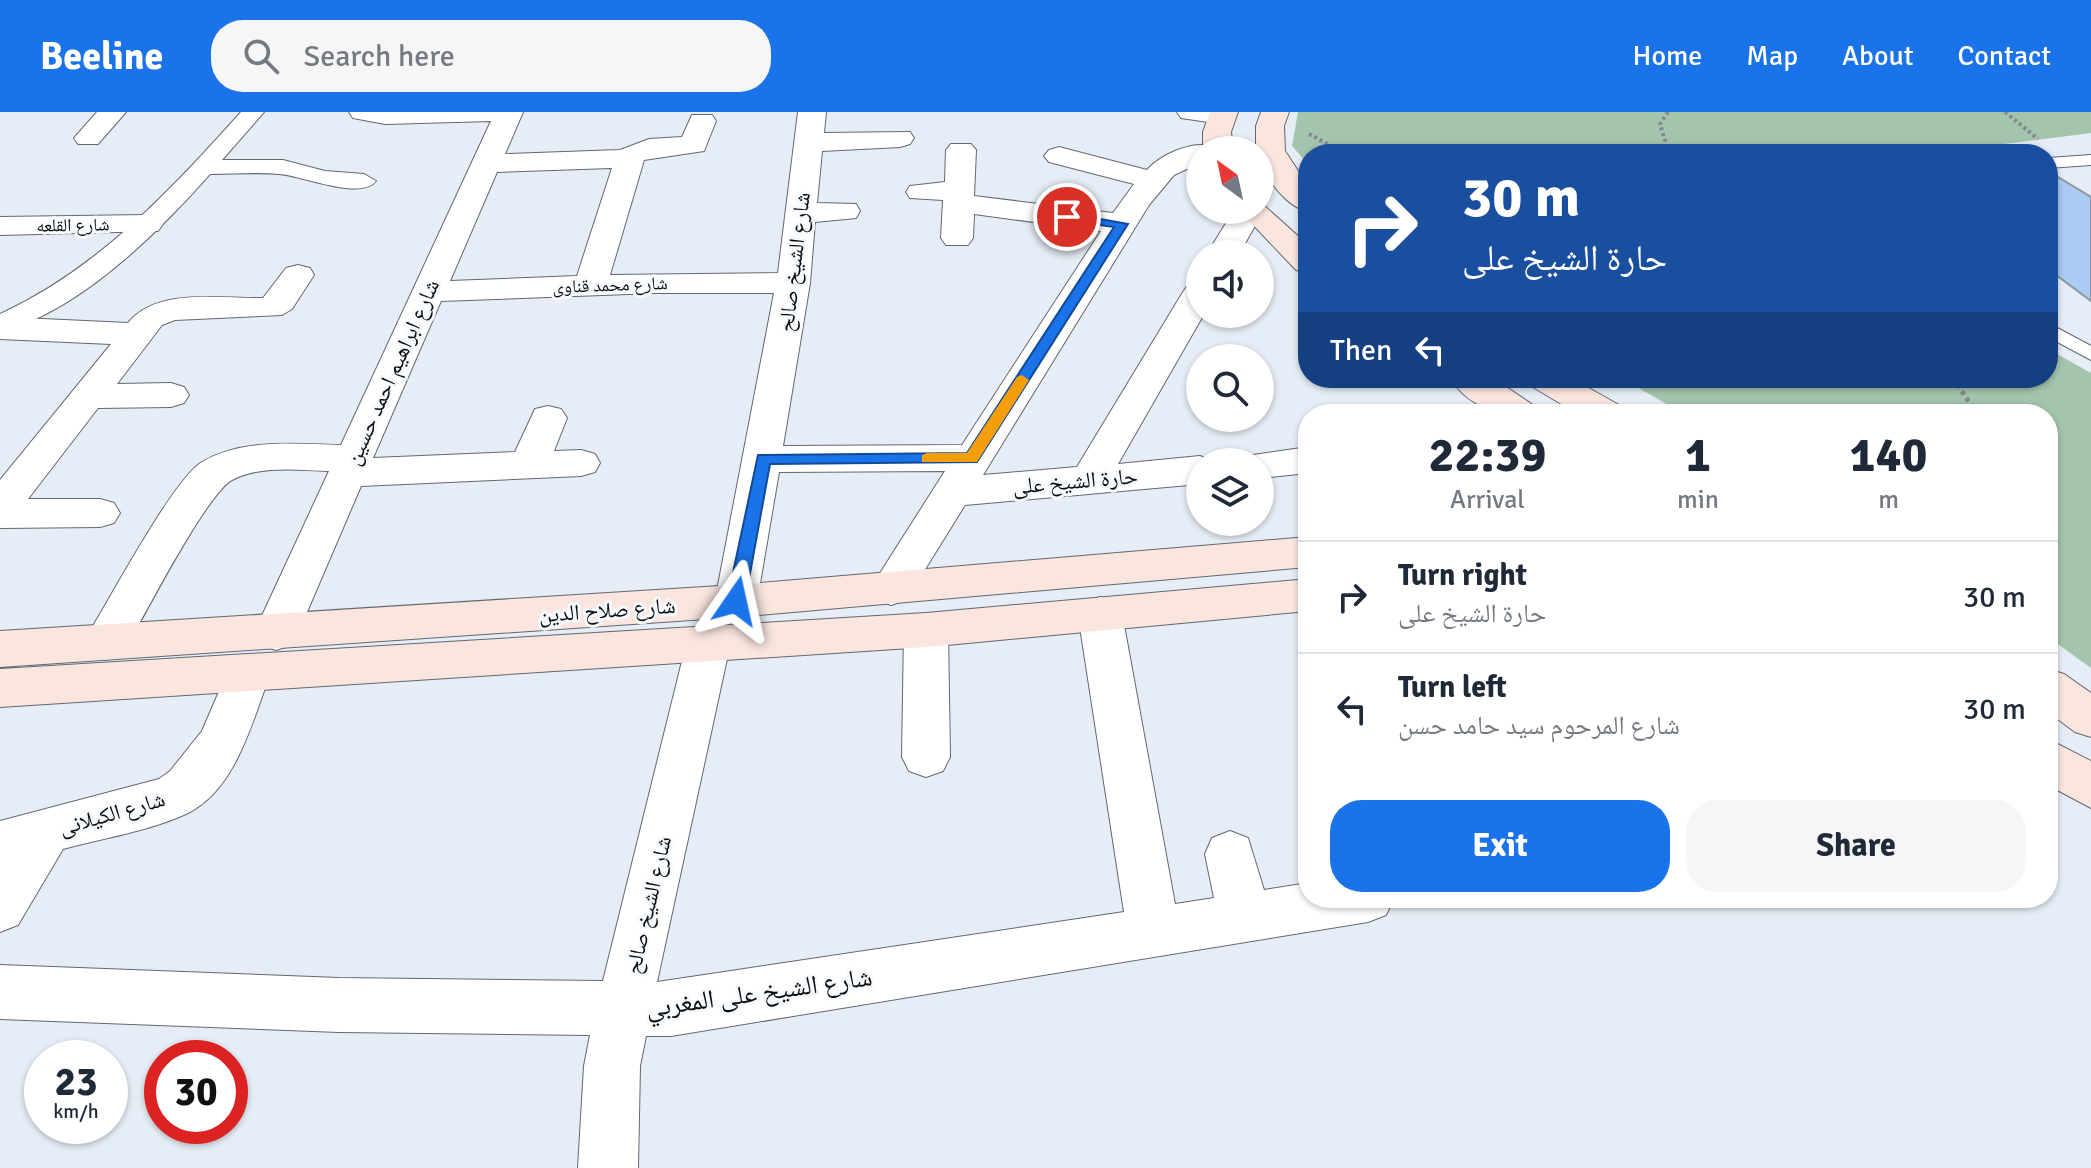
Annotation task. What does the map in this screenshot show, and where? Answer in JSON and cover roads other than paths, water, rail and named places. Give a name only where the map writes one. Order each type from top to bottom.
[{"type":"main road","points":[[1275,112],[1267,133],[1268,150],[1276,168],[1298,192]]},
{"type":"main road","points":[[1216,136],[1223,114]]},
{"type":"main road","points":[[1266,224],[1298,254]]},
{"type":"main road","points":[[1482,388],[1506,404]]},
{"type":"main road","points":[[1561,388],[1589,404]]},
{"type":"main road","name":"شارع صلاح الدين","points":[[0,649],[736,601],[1298,553]]},
{"type":"main road","name":"شارع صلاح الدين","points":[[0,688],[926,630],[1298,596]]},
{"type":"street","points":[[88,138],[112,112]]},
{"type":"street","points":[[0,326],[74,285],[147,224],[253,112]]},
{"type":"street","points":[[363,112],[385,116],[509,112]]},
{"type":"street","name":"شارع ابراهيم احمد حسين","points":[[276,633],[509,112]]},
{"type":"street","points":[[1191,112],[1223,114]]},
{"type":"street","points":[[591,284],[629,159],[642,149],[694,145],[702,121]]},
{"type":"street","points":[[810,127],[900,138]]},
{"type":"street","name":"شارع الشيخ صالح","points":[[736,601],[793,283],[810,127]]},
{"type":"street","points":[[957,238],[961,150]]},
{"type":"street","points":[[1059,156],[1152,180]]},
{"type":"street","points":[[891,589],[949,492],[1152,180],[1186,158]]},
{"type":"street","points":[[486,163],[629,159]]},
{"type":"street","points":[[204,167],[283,167],[324,178],[364,181]]},
{"type":"street","points":[[921,192],[1122,224]]},
{"type":"street","points":[[801,213],[845,211]]},
{"type":"street","name":"شارع القلعه","points":[[0,226],[147,224]]},
{"type":"street","points":[[0,507],[150,318],[170,310],[263,309],[276,306],[298,275]]},
{"type":"street","name":"شارع محمد قناوى","points":[[427,292],[591,284],[793,283]]},
{"type":"street","points":[[1089,480],[1186,316]]},
{"type":"street","points":[[0,326],[137,334]]},
{"type":"street","points":[[89,396],[171,395]]},
{"type":"street","points":[[529,465],[548,418]]},
{"type":"street","points":[[763,459],[972,458]]},
{"type":"street","points":[[106,643],[202,481],[213,471],[245,461],[351,466],[581,463]]},
{"type":"street","points":[[1274,464],[1298,461]]},
{"type":"street","name":"حارة الشيخ على","points":[[949,492],[1186,471]]},
{"type":"street","points":[[0,514],[100,513]]},
{"type":"street","points":[[1100,614],[1154,934]]},
{"type":"street","points":[[926,630],[926,757]]},
{"type":"street","name":"شارع الشيخ صالح","points":[[608,1168],[612,1066],[708,645]]},
{"type":"street","name":"شارع الكيلانى","points":[[23,838],[172,797],[193,786],[206,770],[249,672]]},
{"type":"street","points":[[0,908],[23,838]]},
{"type":"street","points":[[1230,854],[1245,919]]},
{"type":"street","name":"شارع الشيخ على المغربي","points":[[0,992],[623,1011],[703,1004],[1309,908]]},
{"type":"lane","points":[[2058,162],[2091,160]]},
{"type":"lane","points":[[2058,335],[2091,354]]}]
